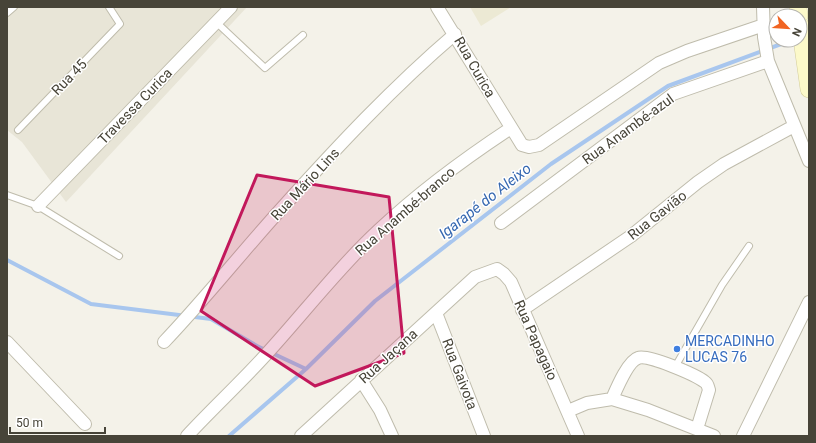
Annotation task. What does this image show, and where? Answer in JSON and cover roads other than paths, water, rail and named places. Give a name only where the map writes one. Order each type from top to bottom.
[{"type":"main road","points":[[803,48],[809,89]]},
{"type":"street","name":"Travessa Curica","points":[[38,206],[231,7]]},
{"type":"street","name":"Rua Curica","points":[[437,7],[455,34],[510,128]]},
{"type":"street","points":[[763,7],[764,37],[768,61],[809,161]]},
{"type":"street","points":[[510,128],[522,145],[529,147],[539,145],[659,63],[687,51],[764,25]]},
{"type":"street","name":"Rua Mário Lins","points":[[164,342],[208,295],[281,208],[374,109],[422,62],[455,34]]},
{"type":"street","name":"Rua Anambé-azul","points":[[501,223],[673,94],[768,61]]},
{"type":"street","name":"Rua Gavião","points":[[522,310],[631,236],[698,182],[724,164],[794,126]]},
{"type":"street","name":"Rua Anambé-branco","points":[[187,436],[262,359],[379,230],[436,181],[510,128]]},
{"type":"street","name":"Rua Papagaio","points":[[475,277],[490,270],[497,269],[511,282],[578,436]]},
{"type":"street","name":"Rua Jaçana","points":[[301,436],[475,277]]},
{"type":"street","points":[[744,436],[809,302]]},
{"type":"street","name":"Rua Gaivota","points":[[436,313],[484,436]]},
{"type":"street","points":[[7,342],[85,424]]},
{"type":"street","points":[[612,400],[633,360],[638,357],[645,357],[675,367],[698,378],[708,385],[709,390],[696,429]]},
{"type":"street","points":[[361,380],[380,410],[392,436]]},
{"type":"street","points":[[568,411],[587,403],[612,400],[648,410],[714,436]]},
{"type":"lane","points":[[7,13],[14,7]]},
{"type":"lane","name":"Rua 45","points":[[18,130],[120,24],[109,7]]},
{"type":"lane","points":[[216,22],[265,68],[303,35]]},
{"type":"lane","points":[[7,195],[38,206],[119,256]]},
{"type":"lane","points":[[675,367],[722,285],[748,246]]},
{"type":"waterway","name":"Igarapé do Aleixo","points":[[229,436],[306,369],[375,301],[551,164],[668,86],[770,48]]},
{"type":"waterway","points":[[7,260],[91,304],[211,319],[257,346],[306,369]]},
{"type":"place","name":"MERCADINHO LUCAS 76","points":[[677,349]]}]
